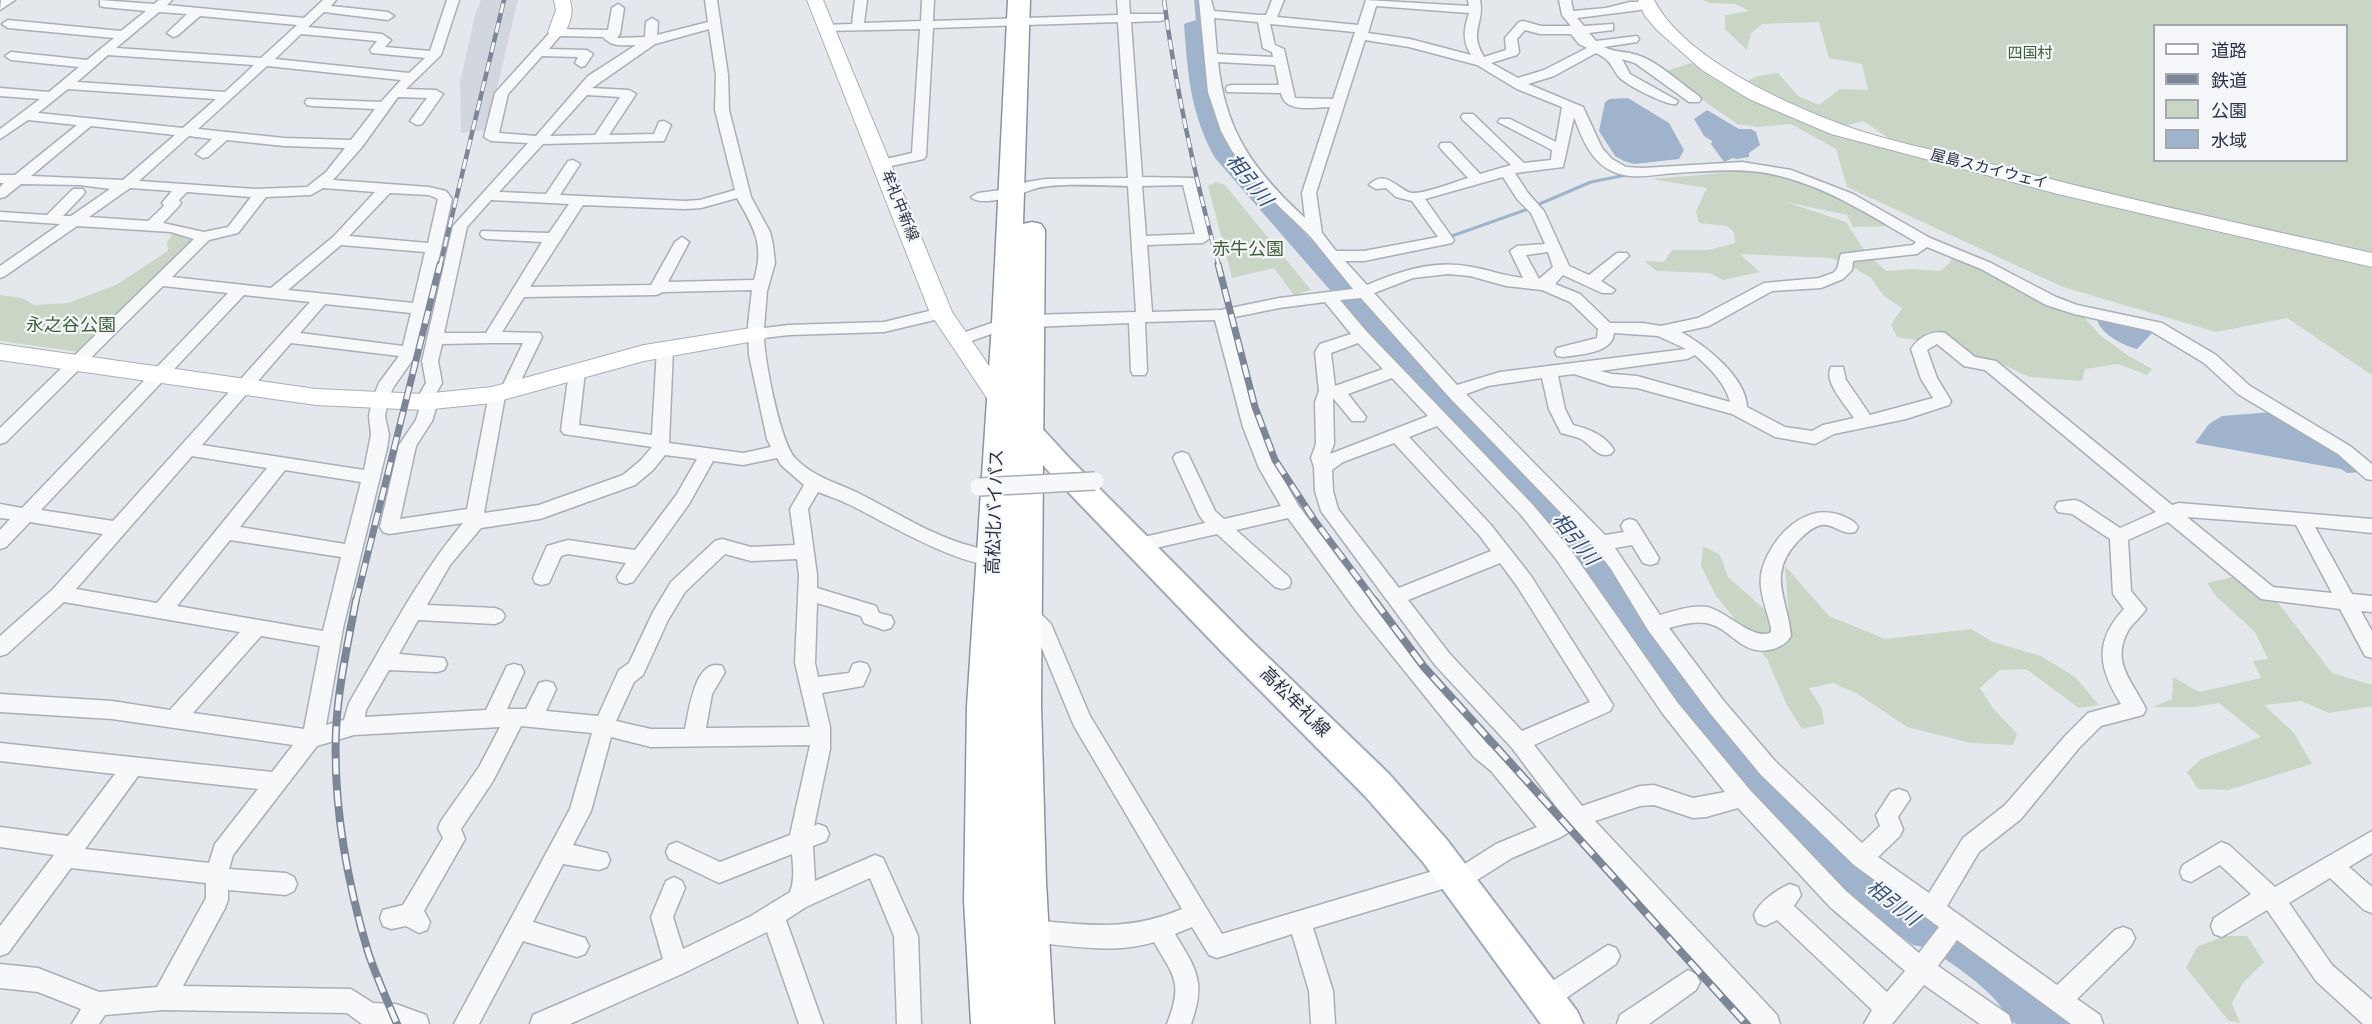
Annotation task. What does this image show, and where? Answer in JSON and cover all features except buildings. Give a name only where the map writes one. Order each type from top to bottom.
[{"type":"highway","name":"高松北バイパス","points":[[993,1024],[985,901],[986,706],[1010,560],[1028,429],[1019,321],[1025,11]]},
{"type":"highway","name":"高松北バイパス","points":[[1019,321],[1001,401],[1010,560],[1023,607],[1023,810],[1032,1024]]},
{"type":"main road","name":"高松牟礼線","points":[[1001,401],[1061,467],[1377,785],[1455,878],[1564,1024]]},
{"type":"street","points":[[0,6],[9,0]]},
{"type":"street","points":[[0,179],[80,181],[116,186],[127,184],[262,193],[311,191],[323,184],[357,144],[395,93],[435,54],[453,0]]},
{"type":"street","points":[[562,0],[565,10],[557,32],[502,93],[491,137],[541,140],[659,138],[664,125]]},
{"type":"street","points":[[711,0],[722,75],[722,110],[743,192],[763,232],[766,245],[767,263],[761,285],[757,334],[762,385],[776,439],[782,451],[788,461],[814,483],[854,499],[915,532],[969,553],[1010,560]]},
{"type":"street","name":"牟礼中新線","points":[[815,0],[941,313],[1001,401]]},
{"type":"street","points":[[857,28],[861,0]]},
{"type":"street","points":[[882,164],[919,156],[928,0]]},
{"type":"street","points":[[1123,0],[1138,241],[1141,317],[1139,371]]},
{"type":"street","points":[[1205,0],[1217,105],[1232,141],[1247,163],[1297,219],[1315,232],[1363,292],[1455,393],[1602,543],[1618,564],[1655,624],[1743,741],[1862,858],[1932,909],[1952,928],[2091,1024]]},
{"type":"street","points":[[1278,0],[1267,18],[1269,48],[1278,49],[1289,100],[1294,103],[1339,103]]},
{"type":"street","points":[[1565,0],[1568,15],[1594,46]]},
{"type":"street","points":[[1315,232],[1309,193],[1372,1],[1475,5],[1469,32],[1472,46],[1481,62]]},
{"type":"street","points":[[104,3],[161,4],[197,12],[235,15],[385,40],[376,50],[435,54]]},
{"type":"street","points":[[1568,15],[1606,12],[1647,3]]},
{"type":"street","name":"屋島スカイウェイ","points":[[1647,3],[1664,27],[1708,66],[1772,102],[1838,130],[2047,185],[2372,260]]},
{"type":"street","points":[[4,129],[27,116],[161,4]]},
{"type":"street","points":[[0,273],[127,184],[228,96],[325,4],[388,16]]},
{"type":"street","points":[[557,32],[614,34],[618,8]]},
{"type":"street","points":[[827,28],[925,25],[1025,11],[1124,18],[1160,17]]},
{"type":"street","points":[[173,33],[197,12]]},
{"type":"street","points":[[1208,14],[1267,18],[1361,32],[1481,62],[1517,83],[1578,110],[1589,135],[1607,163],[1637,174],[1671,170],[1763,168],[1815,181],[1838,191],[1925,241],[1986,266],[2051,301],[2074,309],[2156,327],[2167,332],[2210,359],[2244,390],[2344,450],[2372,474]]},
{"type":"street","points":[[224,25],[235,15]]},
{"type":"street","points":[[651,41],[652,21]]},
{"type":"street","points":[[8,24],[122,35]]},
{"type":"street","points":[[607,34],[618,43],[651,41],[715,24]]},
{"type":"street","points":[[1481,62],[1513,52],[1511,38],[1523,25],[1540,30],[1574,30],[1583,41],[1614,57],[1625,76],[1671,101]]},
{"type":"street","points":[[1581,30],[1608,27]]},
{"type":"street","points":[[1517,83],[1549,73],[1594,46],[1633,39]]},
{"type":"street","points":[[651,41],[593,79],[541,140],[460,226],[429,361],[434,384],[426,402],[424,421],[408,445],[388,527],[540,512],[629,480],[647,465],[660,445],[665,349]]},
{"type":"street","points":[[104,51],[265,62],[411,77]]},
{"type":"street","points":[[540,52],[587,54],[581,63]]},
{"type":"street","points":[[1614,57],[1626,55],[1639,60],[1694,99]]},
{"type":"street","points":[[11,56],[90,63]]},
{"type":"street","points":[[1212,58],[1280,61]]},
{"type":"street","points":[[65,85],[228,96]]},
{"type":"street","points":[[1232,89],[1287,89]]},
{"type":"street","points":[[584,91],[629,93],[599,139]]},
{"type":"street","points":[[0,92],[52,96]]},
{"type":"street","points":[[395,93],[436,94],[417,122]]},
{"type":"street","points":[[312,102],[386,106]]},
{"type":"street","points":[[1376,185],[1390,184],[1399,194],[1407,198],[1416,197],[1514,170],[1558,164],[1559,147],[1563,143],[1569,105]]},
{"type":"street","points":[[27,116],[86,124],[188,130],[284,142],[357,144]]},
{"type":"street","points":[[1468,117],[1514,170],[1522,196],[1537,211],[1555,246],[1561,268]]},
{"type":"street","points":[[1505,122],[1559,147]]},
{"type":"street","points":[[0,194],[86,124]]},
{"type":"street","points":[[203,154],[225,135]]},
{"type":"street","points":[[1446,146],[1477,179]]},
{"type":"street","points":[[550,199],[573,164]]},
{"type":"street","points":[[234,191],[246,178]]},
{"type":"street","points":[[978,198],[1022,189],[1189,181],[1203,238],[1138,241]]},
{"type":"street","points":[[164,998],[217,900],[217,874],[223,851],[310,739],[317,723],[331,640],[378,448],[380,435],[377,416],[380,400],[385,387],[410,352],[445,199],[441,194],[429,191],[323,184]]},
{"type":"street","points":[[152,226],[174,203],[169,203],[184,187]]},
{"type":"street","points":[[275,293],[338,240],[386,188]]},
{"type":"street","points":[[51,219],[78,192]]},
{"type":"street","points":[[488,196],[693,204],[743,192]]},
{"type":"street","points":[[0,216],[172,228],[204,237],[232,230],[262,193]]},
{"type":"street","points":[[1332,256],[1364,256],[1447,240],[1416,197]]},
{"type":"street","points":[[490,338],[517,292],[578,201]]},
{"type":"street","points":[[488,234],[552,238]]},
{"type":"street","points":[[0,438],[204,237]]},
{"type":"street","points":[[338,240],[432,248]]},
{"type":"street","points":[[1664,331],[1703,322],[1769,286],[1821,283],[1838,276],[1844,270],[1846,257],[1917,249],[1925,241]]},
{"type":"street","points":[[517,292],[656,290],[682,242]]},
{"type":"street","points":[[1539,284],[1517,252],[1546,248]]},
{"type":"street","points":[[1591,281],[1622,256]]},
{"type":"street","points":[[1561,268],[1607,290]]},
{"type":"street","points":[[1539,284],[1561,268]]},
{"type":"street","points":[[960,340],[1019,321],[1221,315],[1279,303],[1333,298],[1363,292],[1410,273],[1448,269],[1470,271],[1506,281],[1539,284],[1575,298],[1606,328],[1630,326],[1664,331],[1692,345],[1711,359],[1739,400],[1738,410]]},
{"type":"street","points":[[160,281],[419,309]]},
{"type":"street","points":[[658,287],[761,285]]},
{"type":"street","points":[[0,542],[241,290]]},
{"type":"street","points":[[0,648],[60,594],[322,298]]},
{"type":"street","points":[[1333,298],[1361,336],[1393,372],[1527,510],[1563,554],[1670,708],[1742,797],[1838,899],[1905,957],[1927,962],[2000,1024]]},
{"type":"street","points":[[0,352],[316,397],[426,402],[503,393],[665,349],[789,330],[884,327],[941,313]]},
{"type":"street","points":[[1221,315],[1251,427],[1268,468],[1292,510],[1364,607],[1481,751],[1498,764],[1553,830]]},
{"type":"street","points":[[1563,352],[1602,343],[1605,340],[1606,328]]},
{"type":"street","points":[[1358,417],[1332,391],[1323,352],[1326,348],[1361,336]]},
{"type":"street","points":[[287,337],[410,352]]},
{"type":"street","points":[[1579,369],[1611,380],[1637,382],[1738,410],[1782,433],[1815,438],[1829,429],[1866,422],[1943,401],[1929,379],[1919,349],[1925,342],[1939,337],[1970,362],[1990,365],[2268,594],[2372,604]]},
{"type":"street","points":[[354,726],[356,709],[412,612],[443,560],[475,519],[503,393],[534,338],[434,339]]},
{"type":"street","points":[[1455,393],[1466,386],[1507,377],[1686,354]]},
{"type":"street","points":[[1838,371],[1838,381],[1866,422]]},
{"type":"street","points":[[577,372],[570,430],[743,459],[782,451]]},
{"type":"street","points":[[1393,372],[1332,391],[1323,402],[1324,444],[1320,458],[1323,466],[1324,490],[1330,511],[1442,659],[1519,742],[1577,817],[1768,1024]]},
{"type":"street","points":[[1548,372],[1557,409],[1567,429],[1587,435],[1605,450]]},
{"type":"street","points":[[1323,466],[1337,458],[1438,419]]},
{"type":"street","points":[[1397,435],[1485,530],[1524,581],[1603,705],[1519,742]]},
{"type":"street","points":[[187,449],[370,477]]},
{"type":"street","points":[[626,577],[683,500],[708,454]]},
{"type":"street","points":[[1182,458],[1208,515],[1281,582]]},
{"type":"street","points":[[162,611],[281,463]]},
{"type":"street","points":[[979,487],[1095,482]]},
{"type":"street","points":[[798,899],[804,887],[810,837],[805,806],[820,749],[820,736],[805,651],[807,593],[800,509],[814,483]]},
{"type":"street","points":[[2064,507],[2075,507],[2119,536]]},
{"type":"street","points":[[1138,545],[1292,510]]},
{"type":"street","points":[[2119,536],[2179,510],[2372,526]]},
{"type":"street","points":[[0,511],[118,529]]},
{"type":"street","points":[[1655,624],[1685,616],[1707,615],[1720,620],[1752,643],[1774,641],[1780,636],[1781,626],[1771,595],[1770,575],[1780,548],[1807,523],[1827,518],[1849,527]]},
{"type":"street","points":[[2302,519],[2372,650]]},
{"type":"street","points":[[226,532],[352,552]]},
{"type":"street","points":[[1602,543],[1633,532],[1650,558]]},
{"type":"street","points":[[1932,909],[1971,845],[2013,812],[2096,719],[2136,709],[2115,677],[2112,652],[2119,627],[2136,609],[2122,594],[2119,536]]},
{"type":"street","points":[[466,1024],[580,811],[604,725],[626,676],[636,669],[660,617],[678,587],[722,546],[751,554],[804,552]]},
{"type":"street","points":[[542,578],[554,551],[568,547],[640,558]]},
{"type":"street","points":[[1396,597],[1503,554]]},
{"type":"street","points":[[807,593],[860,608],[869,612],[871,618],[884,622]]},
{"type":"street","points":[[60,594],[331,640]]},
{"type":"street","points":[[1023,607],[1044,630],[1081,720],[1217,947],[1299,921],[1455,878],[1504,851],[1553,830],[1562,823],[1640,796],[1654,795],[1693,808],[1706,807],[1742,797]]},
{"type":"street","points":[[412,612],[495,616]]},
{"type":"street","points":[[174,720],[256,628]]},
{"type":"street","points":[[384,661],[437,664]]},
{"type":"street","points":[[811,686],[856,680],[860,670]]},
{"type":"street","points":[[493,717],[514,672]]},
{"type":"street","points":[[694,739],[702,692],[715,672]]},
{"type":"street","points":[[407,918],[454,839],[449,828],[546,689]]},
{"type":"street","points":[[0,703],[102,709],[310,739],[354,726],[424,724],[493,717],[604,725],[623,733],[651,738],[820,736]]},
{"type":"street","points":[[0,752],[276,782]]},
{"type":"street","points":[[3,935],[132,768]]},
{"type":"street","points":[[1862,858],[1892,829],[1887,815],[1899,799]]},
{"type":"street","points":[[0,837],[69,852],[217,874],[230,880],[286,884]]},
{"type":"street","points":[[677,852],[719,873],[810,837]]},
{"type":"street","points":[[2222,927],[2372,841]]},
{"type":"street","points":[[2191,872],[2221,852],[2271,898],[2324,973],[2372,1016]]},
{"type":"street","points":[[558,853],[599,860]]},
{"type":"street","points":[[542,1024],[571,1018],[774,915],[798,899],[875,865],[906,936],[909,1024]]},
{"type":"street","points":[[2331,866],[2372,902]]},
{"type":"street","points":[[674,888],[662,917],[676,965]]},
{"type":"street","points":[[1777,905],[1882,1017],[1952,928]]},
{"type":"street","points":[[1027,931],[1106,936],[1141,934],[1160,930],[1197,914]]},
{"type":"street","points":[[774,915],[811,1024]]},
{"type":"street","points":[[1299,921],[1321,991],[1323,1024]]},
{"type":"street","points":[[519,928],[577,946]]},
{"type":"street","points":[[1160,930],[1188,987],[1186,1004],[1179,1024]]},
{"type":"street","points":[[2059,1000],[2123,938]]},
{"type":"street","points":[[1545,999],[1608,956]]},
{"type":"street","points":[[0,976],[39,980],[99,1004],[164,998],[351,1001],[363,1018],[396,1016],[417,1024]]},
{"type":"street","points":[[1629,1024],[1688,982]]},
{"type":"street","points":[[84,1024],[99,1004]]},
{"type":"shaded area","points":[[481,0],[518,0],[487,130],[461,133],[460,83],[475,15]]},
{"type":"green space","name":"四国村","points":[[1703,0],[2372,0],[2372,375],[2287,318],[2216,332],[2063,287],[1847,187],[1836,149],[1791,124],[1757,127],[1737,124],[1663,72],[1691,63],[1764,103],[1895,148],[1887,137],[1863,121],[1845,126],[1793,107],[1745,82],[1758,76],[1778,73],[1798,96],[1819,105],[1840,89],[1868,90],[1862,64],[1829,58],[1819,22],[1762,24],[1751,33],[1747,50],[1725,29],[1725,15],[1749,11],[1735,4],[1710,3]]},
{"type":"green space","points":[[1747,171],[1813,183],[1895,226],[1853,227],[1847,215],[1786,202],[1846,222],[1864,250],[1886,271],[1912,269],[1940,271],[1949,264],[1953,255],[2082,315],[2099,334],[2127,355],[2152,369],[2147,375],[2118,364],[2085,369],[2082,381],[2029,377],[2002,364],[1979,358],[1962,348],[1897,337],[1891,325],[1902,308],[1884,296],[1871,278],[1831,258],[1740,254],[1760,272],[1723,280],[1710,273],[1657,271],[1644,261],[1664,262],[1672,250],[1709,250],[1735,243],[1734,232],[1727,226],[1699,223],[1696,211],[1707,188],[1651,179]]},
{"type":"green space","name":"赤牛公園","points":[[1216,182],[1225,185],[1311,290],[1294,295],[1274,268],[1232,278],[1208,186]]},
{"type":"green space","name":"永之谷公園","points":[[174,232],[195,240],[79,352],[0,341],[0,295],[22,298],[34,305],[68,303],[116,285],[168,251],[167,242]]},
{"type":"green space","points":[[1703,546],[1720,555],[1728,577],[1790,632],[1785,566],[1829,616],[1885,639],[1971,629],[1993,642],[2041,656],[2075,677],[2099,705],[2079,708],[2026,669],[2000,670],[1980,688],[1993,708],[2017,734],[2013,745],[1971,743],[1907,727],[1858,694],[1833,683],[1809,688],[1822,709],[1824,724],[1802,729],[1787,705],[1767,659],[1716,596],[1701,566]]},
{"type":"green space","points":[[2233,577],[2259,595],[2276,600],[2332,673],[2372,685],[2372,706],[2329,713],[2301,701],[2264,705],[2294,733],[2312,764],[2228,790],[2198,789],[2187,772],[2201,759],[2261,737],[2219,703],[2194,707],[2153,707],[2172,699],[2173,677],[2199,692],[2261,678],[2253,661],[2268,659],[2255,632],[2216,596],[2207,583]]},
{"type":"green space","points":[[2224,936],[2247,936],[2264,962],[2243,983],[2232,1003],[2240,1023],[2229,1021],[2186,968],[2197,947]]},
{"type":"water","name":"相引川","points":[[1194,0],[1200,0],[1213,105],[1274,199],[1389,326],[1565,509],[1630,592],[1628,598],[1658,642],[1741,746],[2078,1024],[2016,1024],[1971,977],[1933,952],[1913,945],[1865,909],[1747,793],[1637,649],[1405,376],[1215,158],[1200,125],[1189,77],[1184,24],[1196,20]]},
{"type":"water","points":[[1628,98],[1669,123],[1684,150],[1679,159],[1634,164],[1615,156],[1599,131],[1605,102],[1610,99]]},
{"type":"water","points":[[1707,110],[1739,129],[1751,129],[1756,132],[1760,145],[1749,153],[1749,157],[1733,158],[1724,162],[1711,144],[1712,141],[1704,136],[1694,119]]},
{"type":"water","points":[[2097,318],[2149,329],[2152,333],[2137,349],[2107,334],[2098,324]]},
{"type":"water","points":[[2273,412],[2318,435],[2364,472],[2347,473],[2341,469],[2195,443],[2209,424],[2222,416]]},
{"type":"waterway","points":[[1537,205],[1591,182],[1631,174]]},
{"type":"waterway","points":[[1449,237],[1531,208]]},
{"type":"railway","points":[[440,266],[504,0]]},
{"type":"railway","points":[[1164,0],[1187,134],[1219,266]]},
{"type":"railway","points":[[356,601],[440,264]]},
{"type":"railway","points":[[1218,264],[1255,407],[1275,460],[1315,521],[1375,601]]},
{"type":"railway","points":[[356,600],[337,715],[336,759],[339,815],[360,925],[371,961],[397,1024]]},
{"type":"railway","points":[[1374,600],[1424,667],[1746,1024]]}]
